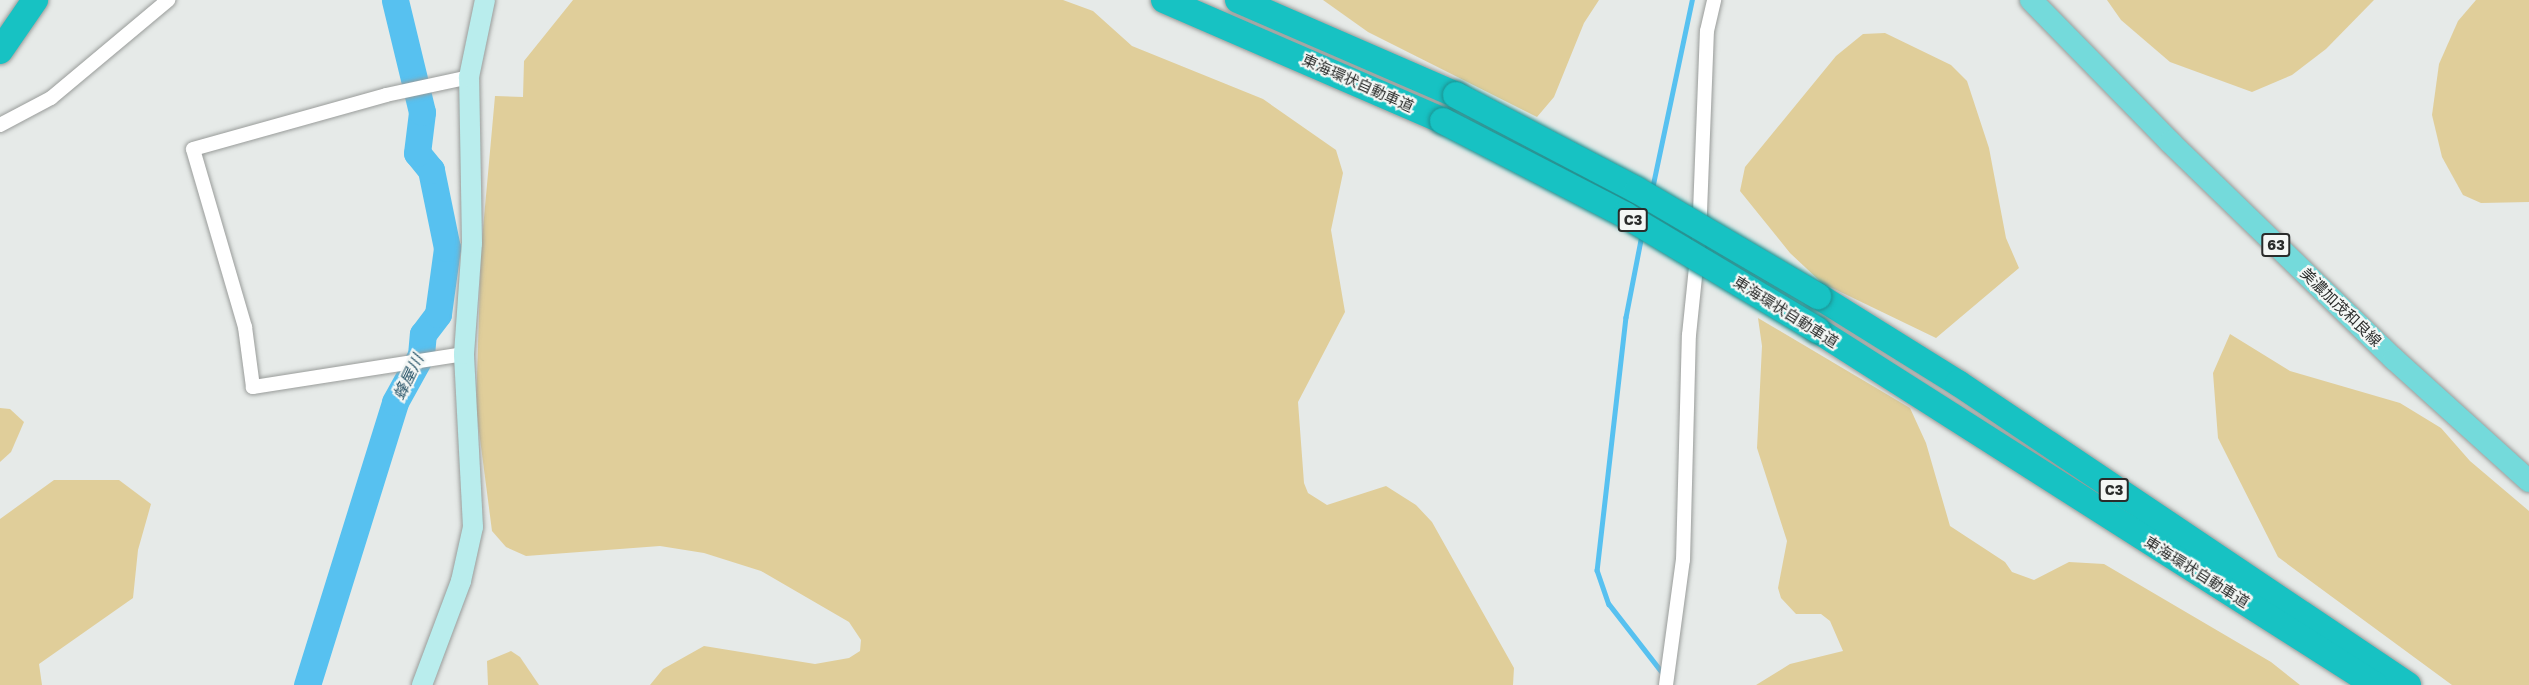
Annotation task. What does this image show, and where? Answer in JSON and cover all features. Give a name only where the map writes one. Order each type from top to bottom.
[{"type":"highway","points":[[0,51],[35,0]]},
{"type":"highway","name":"東海環状自動車道","points":[[1164,0],[1443,121],[1624,215],[1817,330],[2375,685]]},
{"type":"highway","name":"東海環状自動車道","points":[[1238,0],[1456,95],[1637,190],[1818,296],[1958,383],[2408,685]]},
{"type":"main road","name":"美濃加茂和良線","points":[[2031,0],[2170,142],[2394,359],[2529,481]]},
{"type":"street","points":[[0,125],[51,98],[168,0]]},
{"type":"street","points":[[422,685],[461,581],[473,527],[464,354],[472,243],[469,77],[485,0]]},
{"type":"street","points":[[1666,685],[1667,657],[1683,560],[1689,335],[1700,226],[1707,31],[1714,0]]},
{"type":"street","points":[[464,354],[253,387],[245,327],[193,149],[386,95],[469,77]]},
{"type":"shaded area","points":[[573,0],[1063,0],[1093,11],[1132,46],[1263,99],[1336,150],[1343,173],[1331,230],[1345,312],[1298,402],[1304,483],[1308,493],[1327,505],[1386,486],[1416,505],[1432,522],[1514,668],[1513,685],[650,685],[663,669],[704,646],[815,664],[849,658],[860,651],[861,640],[849,622],[761,571],[704,553],[660,546],[526,556],[506,547],[492,531],[476,408],[481,251],[495,96],[523,97],[524,61]]},
{"type":"shaded area","points":[[1323,0],[1599,0],[1584,23],[1554,97],[1537,117],[1368,32]]},
{"type":"shaded area","points":[[2107,0],[2374,0],[2326,49],[2292,75],[2252,92],[2170,62],[2121,20]]},
{"type":"shaded area","points":[[2476,0],[2529,0],[2529,202],[2481,203],[2463,195],[2442,157],[2432,115],[2439,64],[2458,21]]},
{"type":"shaded area","points":[[1885,33],[1951,65],[1967,81],[1989,148],[2006,238],[2019,268],[1936,338],[1822,283],[1790,253],[1740,191],[1745,167],[1836,56],[1863,34]]},
{"type":"shaded area","points":[[1758,318],[1910,408],[1926,443],[1950,526],[2005,562],[2012,572],[2034,580],[2069,562],[2104,564],[2271,662],[2300,685],[1756,685],[1790,664],[1843,651],[1830,621],[1821,614],[1796,614],[1781,598],[1778,588],[1787,541],[1757,448],[1762,346]]},
{"type":"shaded area","points":[[2230,334],[2290,371],[2400,403],[2441,428],[2470,461],[2529,511],[2529,685],[2452,685],[2278,557],[2218,438],[2213,373]]},
{"type":"shaded area","points":[[0,408],[10,409],[24,422],[11,452],[0,462]]},
{"type":"shaded area","points":[[54,480],[119,480],[151,504],[138,550],[133,598],[39,664],[42,685],[0,685],[0,519]]},
{"type":"shaded area","points":[[511,651],[520,657],[539,685],[488,685],[487,661]]},
{"type":"waterway","name":"蜂屋川","points":[[307,685],[395,402],[421,355],[423,334],[438,314],[447,248],[431,170],[417,153],[422,112],[395,0]]},
{"type":"waterway","points":[[1652,189],[1692,0]]},
{"type":"waterway","points":[[1642,235],[1626,317],[1597,570],[1609,604],[1665,676]]}]
